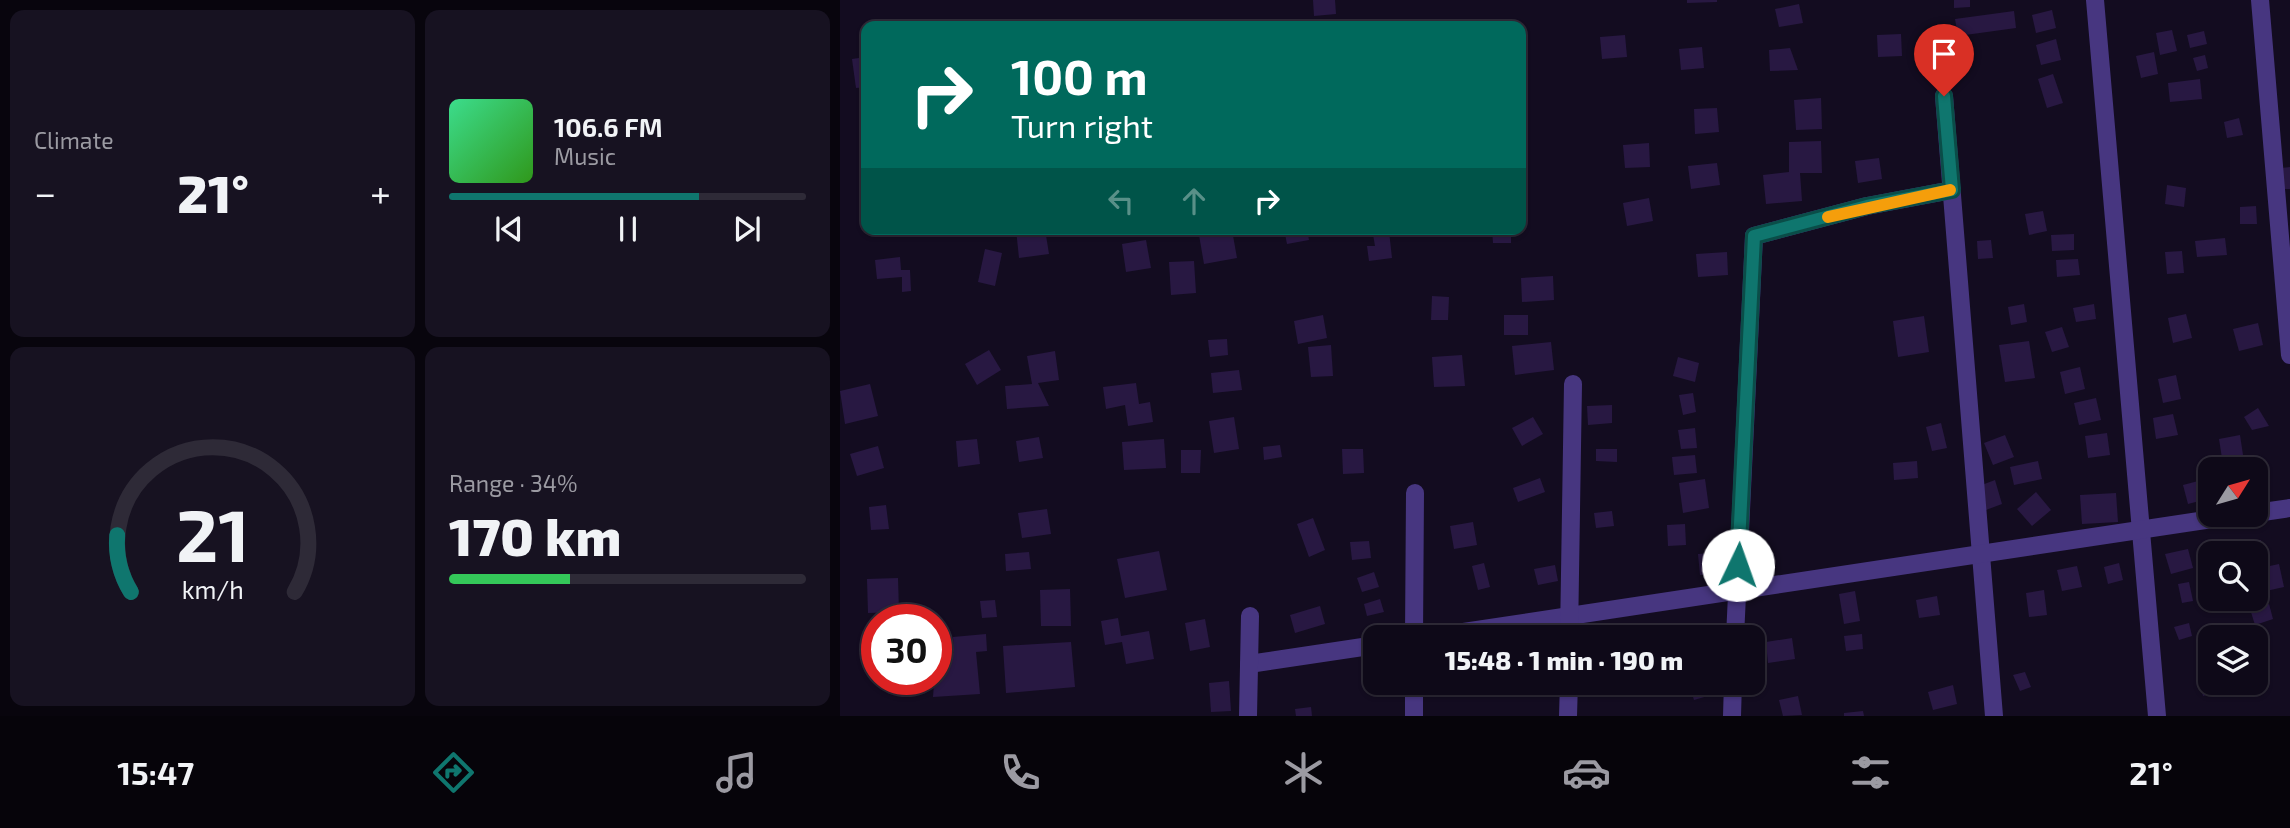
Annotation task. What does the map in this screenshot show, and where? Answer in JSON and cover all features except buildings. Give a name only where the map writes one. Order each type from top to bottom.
[{"type":"street","points":[[2095,0],[2157,716]]},
{"type":"street","points":[[2260,0],[2290,355]]},
{"type":"street","points":[[1944,96],[1994,716]]},
{"type":"street","points":[[1736,625],[1754,236],[1867,206],[1952,190]]},
{"type":"street","points":[[1569,625],[1573,384]]},
{"type":"street","points":[[1414,625],[1415,493]]},
{"type":"street","points":[[2268,511],[2290,508]]},
{"type":"street","points":[[1509,625],[2198,521]]},
{"type":"street","points":[[1248,716],[1250,616]]},
{"type":"street","points":[[1249,664],[1363,647]]},
{"type":"street","points":[[1414,695],[1414,716]]},
{"type":"street","points":[[1568,716],[1569,695]]},
{"type":"street","points":[[1732,716],[1733,695]]},
{"type":"slow traffic","points":[[1828,217],[1867,206],[1950,190]]},
{"type":"route","points":[[1738,565],[1754,236],[1867,206],[1952,190],[1944,96]]}]
